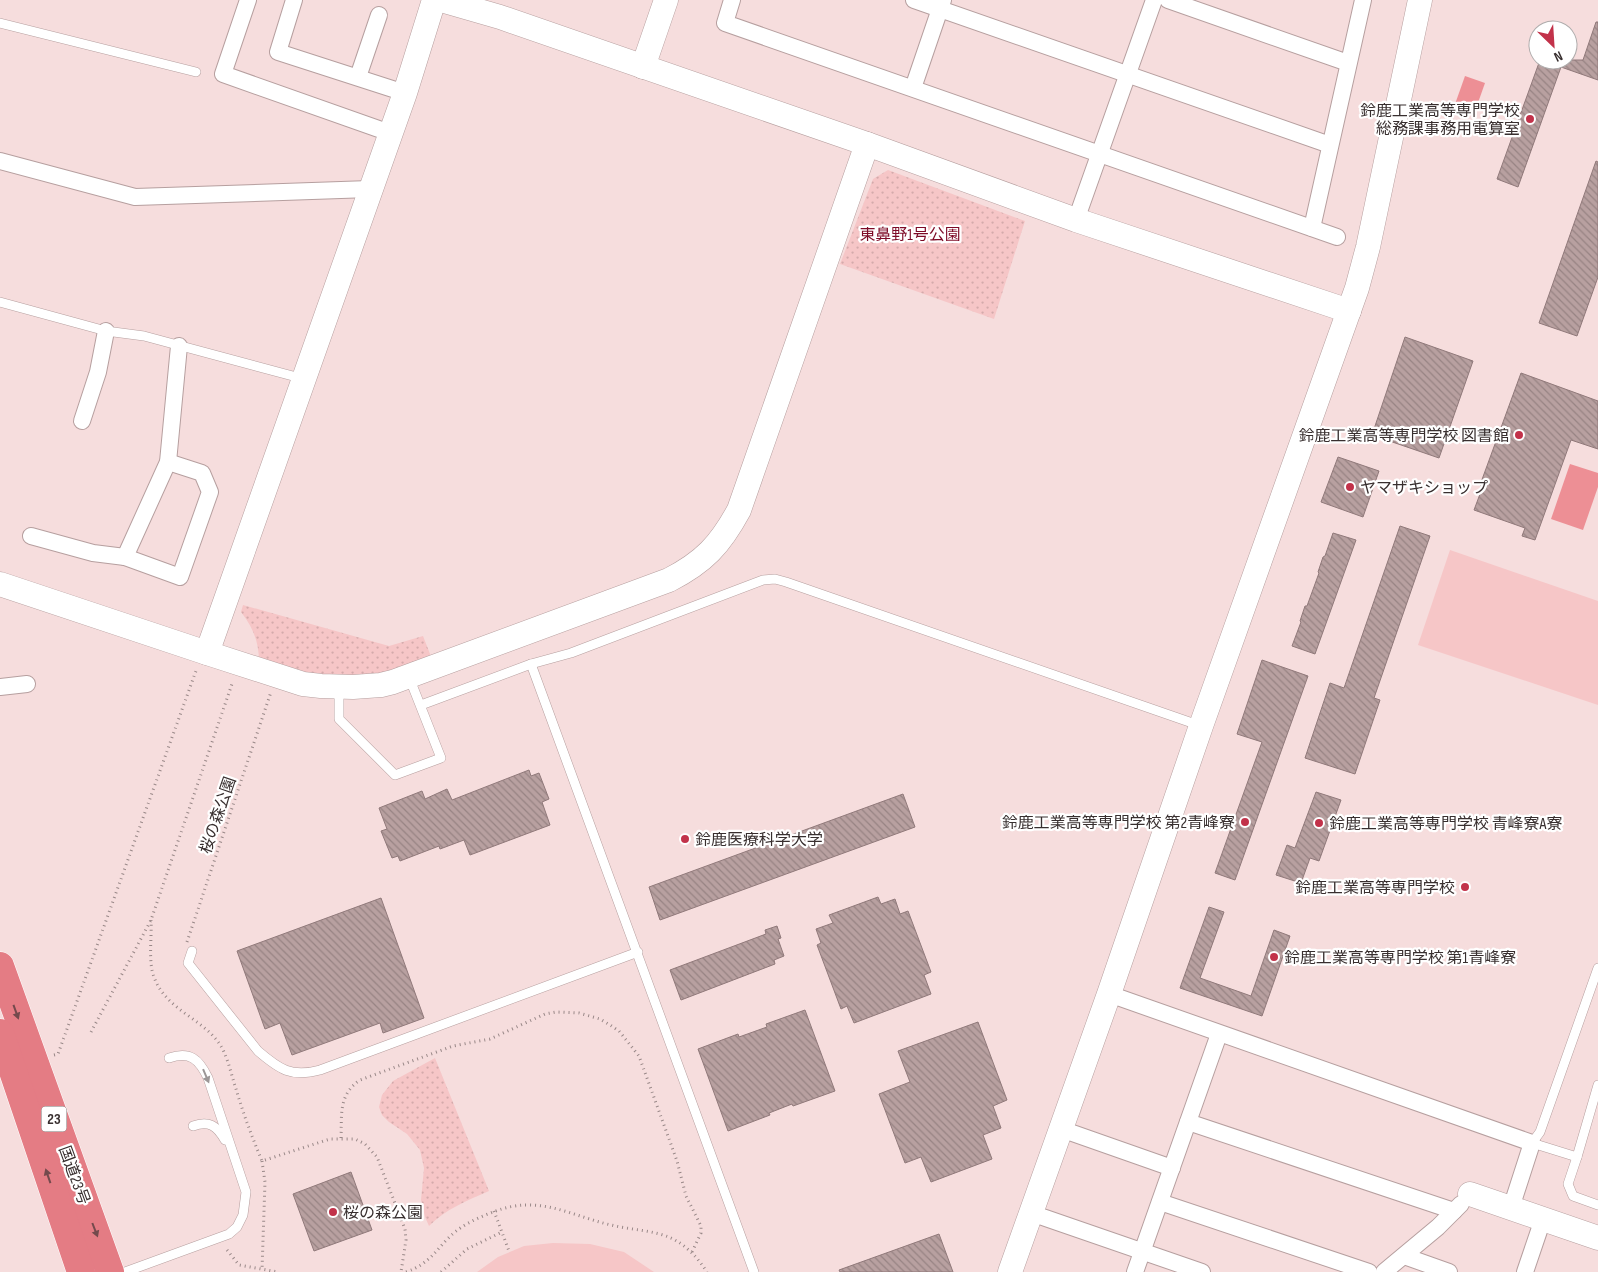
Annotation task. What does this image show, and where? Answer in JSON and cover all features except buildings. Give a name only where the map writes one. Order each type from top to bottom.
[{"type":"highway","name":"国道23号","points":[[0,966],[110,1272]]},
{"type":"highway","name":"国道23号","points":[[0,1033],[81,1272]]},
{"type":"street","points":[[248,0],[223,74],[390,133]]},
{"type":"street","points":[[294,0],[278,52],[405,93]]},
{"type":"street","points":[[205,661],[405,93],[434,0]]},
{"type":"street","points":[[441,0],[500,17],[868,144],[1076,220],[1349,311]]},
{"type":"street","points":[[643,67],[666,0]]},
{"type":"street","points":[[732,0],[725,23],[1337,237]]},
{"type":"street","points":[[914,0],[941,5],[1128,75],[1330,145]]},
{"type":"street","points":[[1076,220],[1154,0]]},
{"type":"street","points":[[1168,0],[1348,63]]},
{"type":"street","points":[[1312,228],[1363,0]]},
{"type":"street","points":[[1010,1272],[1357,288],[1368,247],[1420,0]]},
{"type":"street","points":[[912,88],[941,5]]},
{"type":"street","points":[[358,77],[379,16]]},
{"type":"street","points":[[0,584],[205,661],[303,684],[339,688],[381,685],[409,676],[668,580],[698,563],[716,546],[739,510],[868,144]]},
{"type":"street","points":[[0,162],[135,197],[370,189]]},
{"type":"street","points":[[82,421],[98,372],[106,331]]},
{"type":"street","points":[[124,558],[168,462],[179,346]]},
{"type":"street","points":[[31,536],[93,553],[124,558],[180,577],[210,492],[202,472],[168,462]]},
{"type":"street","points":[[0,687],[27,684]]},
{"type":"street","points":[[1109,994],[1532,1143],[1511,1208]]},
{"type":"street","points":[[1135,1272],[1219,1034]]},
{"type":"street","points":[[1188,1122],[1454,1211]]},
{"type":"street","points":[[1061,1129],[1172,1168]]},
{"type":"street","points":[[1384,1272],[1438,1227],[1470,1194],[1598,1238]]},
{"type":"street","points":[[1160,1202],[1369,1272]]},
{"type":"street","points":[[1031,1213],[1202,1272]]},
{"type":"street","points":[[1525,1272],[1543,1219]]},
{"type":"street","points":[[1404,1256],[1449,1272]]},
{"type":"lane","points":[[0,23],[196,72]]},
{"type":"lane","points":[[0,302],[106,331],[144,336],[304,379]]},
{"type":"lane","points":[[421,705],[531,664],[571,653],[763,580],[775,579],[1201,726]]},
{"type":"lane","points":[[531,664],[754,1272]]},
{"type":"lane","points":[[339,688],[339,719],[395,775],[441,758],[409,676]]},
{"type":"lane","points":[[189,949],[188,963],[258,1051],[271,1062],[296,1074],[320,1070],[638,952]]},
{"type":"lane","points":[[1577,1157],[1532,1143],[1540,1132],[1598,968]]},
{"type":"lane","points":[[125,1272],[229,1234],[237,1227],[243,1216],[246,1192],[216,1102],[201,1065],[196,1059],[188,1056],[178,1055],[169,1058]]},
{"type":"lane","points":[[1598,1085],[1568,1184],[1573,1196],[1598,1205]]},
{"type":"lane","points":[[193,1126],[205,1122],[219,1129],[235,1160]]},
{"type":"path","points":[[50,1057],[58,1054],[197,668],[205,661]]},
{"type":"path","points":[[91,1032],[151,920],[235,677],[226,676]]},
{"type":"path","name":"桜の森公園","points":[[189,949],[271,692],[264,690]]},
{"type":"path","points":[[151,920],[151,966],[158,986],[172,1004],[212,1034],[224,1052],[250,1132],[262,1161],[265,1182],[262,1270]]},
{"type":"path","points":[[342,1138],[342,1109],[344,1100],[352,1086],[360,1080],[454,1046],[490,1039],[544,1014],[570,1012],[588,1015],[600,1019],[619,1031],[639,1056],[677,1161],[686,1196],[701,1226],[701,1233],[692,1252]]},
{"type":"path","points":[[262,1161],[316,1143],[342,1138],[355,1139],[365,1144],[378,1157],[405,1229],[406,1240],[401,1272]]},
{"type":"path","points":[[406,1272],[426,1263],[456,1231],[477,1219],[494,1211],[514,1206],[539,1205],[559,1208],[609,1224],[654,1233],[672,1239],[692,1252],[707,1272]]},
{"type":"path","points":[[494,1211],[508,1250]]},
{"type":"path","points":[[441,1272],[467,1249],[502,1232]]},
{"type":"path","points":[[227,1250],[240,1266],[255,1271],[278,1272]]},
{"type":"green space","name":"東鼻野1号公園","points":[[888,170],[1025,221],[994,319],[840,264],[873,179]]},
{"type":"green space","points":[[1450,550],[1598,601],[1598,705],[1418,645]]},
{"type":"green space","points":[[243,605],[389,646],[423,636],[432,659],[398,671],[341,680],[259,662],[258,648],[254,635],[249,623],[241,612]]},
{"type":"green space","points":[[435,1058],[489,1191],[449,1210],[429,1226],[421,1200],[424,1168],[420,1150],[407,1134],[382,1115],[379,1107],[382,1095],[393,1081]]},
{"type":"green space","points":[[553,1243],[590,1244],[624,1252],[654,1272],[477,1272],[498,1257],[524,1246]]},
{"type":"shaded area","points":[[1465,76],[1485,83],[1474,114],[1454,107]]},
{"type":"shaded area","points":[[1570,464],[1598,473],[1598,487],[1583,530],[1551,519]]},
{"type":"place","name":"鈴鹿工業高等専門学校 総務課事務用電算室","points":[[1530,119]]},
{"type":"place","name":"鈴鹿工業高等専門学校 図書館","points":[[1519,435]]},
{"type":"place","name":"ヤマザキショップ","points":[[1350,487]]},
{"type":"place","name":"鈴鹿工業高等専門学校 第2青峰寮","points":[[1245,822]]},
{"type":"place","name":"鈴鹿工業高等専門学校 青峰寮A寮","points":[[1319,823]]},
{"type":"place","name":"鈴鹿医療科学大学","points":[[685,839]]},
{"type":"place","name":"鈴鹿工業高等専門学校","points":[[1465,887]]},
{"type":"place","name":"鈴鹿工業高等専門学校 第1青峰寮","points":[[1274,957]]},
{"type":"place","name":"桜の森公園","points":[[333,1212]]}]
